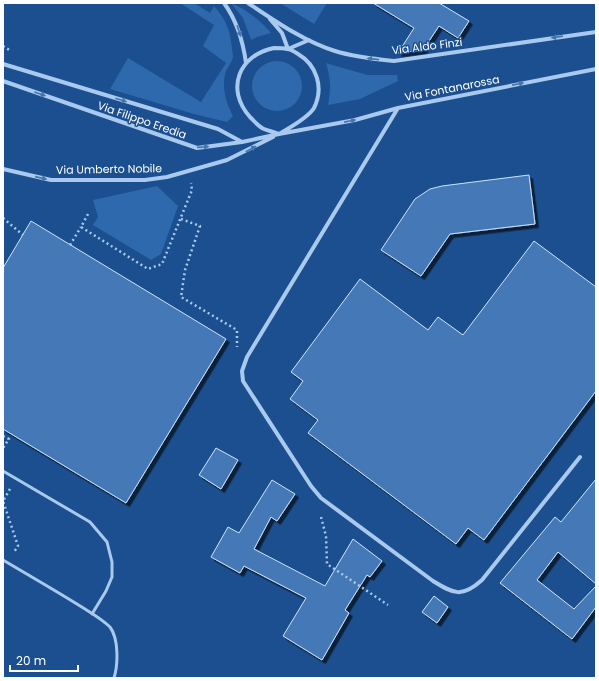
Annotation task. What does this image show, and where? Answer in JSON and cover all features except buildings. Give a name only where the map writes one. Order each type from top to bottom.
[{"type":"street","points":[[224,3],[236,21],[244,45],[246,63]]},
{"type":"street","name":"Via Aldo Finzi","points":[[248,3],[267,16],[309,40],[335,52],[394,61],[596,32]]},
{"type":"street","points":[[267,16],[282,33],[288,49]]},
{"type":"street","points":[[288,49],[309,40]]},
{"type":"street","points":[[274,48],[288,49],[305,58],[313,67],[318,82],[318,93],[314,109],[296,125],[279,134],[264,129],[252,120],[243,110],[238,96],[237,84],[240,73],[246,63],[253,56],[265,50],[274,48]]},
{"type":"street","points":[[3,64],[218,129],[242,142]]},
{"type":"street","name":"Via Fontanarossa","points":[[279,134],[355,120],[398,108],[596,69]]},
{"type":"street","name":"Via Filippo Eredia","points":[[3,81],[197,148],[242,142],[279,134]]},
{"type":"street","points":[[398,108],[247,357],[242,371],[243,381],[311,486],[322,498],[433,581],[449,591],[468,591],[473,589],[482,580],[580,457]]},
{"type":"street","name":"Via Umberto Nobile","points":[[3,169],[51,180],[145,180],[167,177],[227,160],[279,134]]},
{"type":"lane","points":[[3,471],[90,522],[107,542],[112,562],[112,576],[106,591],[92,614]]},
{"type":"lane","points":[[3,560],[92,614],[110,628],[117,644],[116,672],[114,678]]},
{"type":"path","points":[[81,227],[148,269],[162,264],[192,190],[188,171]]},
{"type":"path","points":[[70,245],[88,214]]},
{"type":"path","points":[[3,218],[23,235]]},
{"type":"path","points":[[181,219],[200,226],[185,270],[181,297],[237,330],[236,351]]},
{"type":"path","points":[[3,436],[9,439],[3,448]]},
{"type":"path","points":[[7,487],[11,490],[3,502],[18,546],[7,563]]},
{"type":"path","points":[[318,514],[322,517],[326,536],[328,564],[388,605]]},
{"type":"shaded area","points":[[180,3],[194,3],[210,13],[214,6],[227,25],[233,57],[226,71],[224,88],[226,100],[233,116],[227,122],[194,114],[110,89],[128,58],[201,102],[226,63],[203,46],[214,25]]},
{"type":"shaded area","points":[[231,3],[253,16],[271,33],[251,40],[243,18]]},
{"type":"shaded area","points":[[280,3],[327,3],[314,24]]},
{"type":"shaded area","points":[[277,61],[286,63],[297,72],[302,86],[300,95],[291,106],[277,111],[268,109],[257,100],[252,86],[254,77],[263,66]]},
{"type":"shaded area","points":[[326,63],[367,75],[397,75],[398,81],[360,99],[328,105],[330,84]]},
{"type":"shaded area","points":[[157,186],[178,206],[161,254],[151,260],[93,225],[98,217],[93,200]]}]
